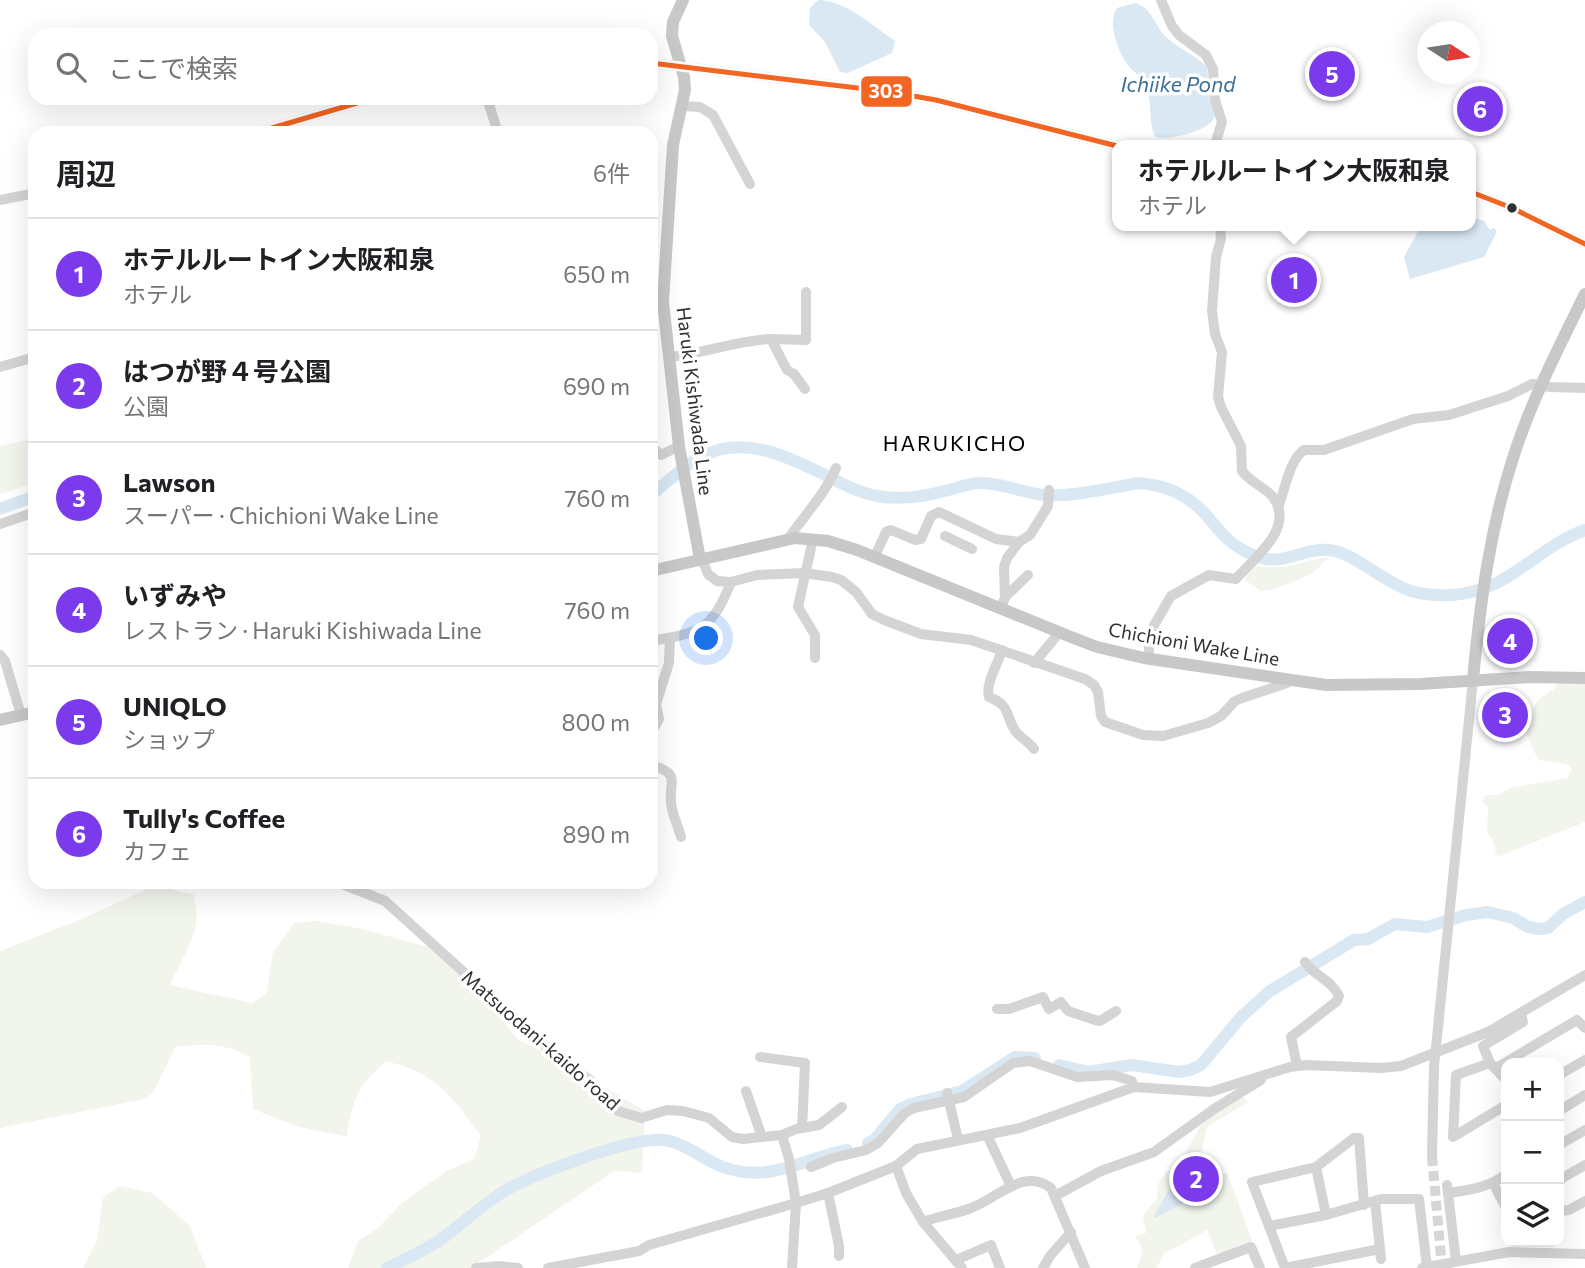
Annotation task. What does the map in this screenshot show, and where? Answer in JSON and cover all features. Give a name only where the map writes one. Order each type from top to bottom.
[{"type":"main road","name":"Haruki Kishiwada Line","points":[[683,0],[673,22],[672,36],[684,77],[673,145],[663,302],[685,484],[702,559]]},
{"type":"main road","points":[[1473,680],[1484,582],[1498,510],[1514,454],[1541,385],[1585,294]]},
{"type":"main road","name":"Chichioni Wake Line","points":[[658,569],[788,539],[813,539],[841,544],[1003,603],[1059,633],[1097,647],[1149,659],[1346,686],[1585,678]]},
{"type":"main road","points":[[0,720],[28,714]]},
{"type":"street","points":[[1160,0],[1171,26],[1206,55],[1213,69],[1215,100],[1222,122],[1217,140]]},
{"type":"street","points":[[658,64],[936,100],[1112,145]]},
{"type":"street","points":[[279,126],[350,105]]},
{"type":"street","points":[[489,105],[496,126]]},
{"type":"street","points":[[681,106],[700,107],[713,115],[750,184]]},
{"type":"street","points":[[0,200],[28,194]]},
{"type":"street","points":[[1476,194],[1512,208],[1585,244]]},
{"type":"street","points":[[1149,659],[1149,634],[1171,596],[1209,575],[1236,579],[1267,546],[1279,522],[1278,507],[1271,495],[1242,471],[1241,446],[1218,397],[1222,352],[1215,334],[1212,311],[1220,231]]},
{"type":"street","points":[[669,357],[694,355],[750,340],[806,340],[806,292]]},
{"type":"street","points":[[771,339],[787,369],[805,389]]},
{"type":"street","points":[[0,367],[28,359]]},
{"type":"street","points":[[1278,507],[1293,461],[1304,450],[1324,450],[1413,419],[1449,415],[1508,396],[1532,384],[1585,388]]},
{"type":"street","points":[[658,452],[661,455],[680,450]]},
{"type":"street","points":[[788,539],[808,509],[828,486],[835,470]]},
{"type":"street","points":[[1003,603],[1004,567],[1007,558],[1020,542],[1030,535],[1048,506],[1049,489]]},
{"type":"street","points":[[874,558],[886,533],[891,530],[903,542],[921,539],[931,516],[942,510],[967,526],[996,539],[1020,542]]},
{"type":"street","points":[[0,524],[28,514]]},
{"type":"street","points":[[959,542],[967,526]]},
{"type":"street","points":[[945,536],[972,549]]},
{"type":"street","points":[[813,539],[798,607],[815,635],[815,658]]},
{"type":"street","points":[[702,559],[708,574],[717,581],[731,582],[757,575],[804,573],[841,580],[856,592],[872,614],[884,620],[921,634],[971,640],[1085,679],[1094,685],[1098,692],[1101,716],[1105,722],[1143,735],[1163,736],[1208,723],[1221,716],[1235,701],[1287,683],[1290,679]]},
{"type":"street","points":[[1003,603],[1028,575]]},
{"type":"street","points":[[658,640],[703,629],[723,603],[731,582]]},
{"type":"street","points":[[1034,663],[1059,633]]},
{"type":"street","points":[[658,698],[669,663],[670,638]]},
{"type":"street","points":[[1002,650],[995,672],[988,682],[989,697],[1004,705],[1015,731],[1034,749]]},
{"type":"street","points":[[0,655],[5,661],[21,716]]},
{"type":"street","points":[[1432,1156],[1436,1054],[1473,680]]},
{"type":"street","points":[[658,767],[671,774],[671,803],[681,837]]},
{"type":"street","name":"Matsuodani-kaido road","points":[[355,889],[385,901],[562,1061],[590,1080],[618,1111],[641,1118],[667,1110],[683,1111],[709,1118],[732,1137],[743,1139],[782,1135],[820,1125],[842,1107]]},
{"type":"street","points":[[1297,1066],[1292,1037],[1294,1033],[1308,1026],[1337,1001],[1339,996],[1324,978],[1311,971],[1306,962]]},
{"type":"street","points":[[548,1268],[639,1251],[649,1245],[796,1203],[896,1166],[917,1149],[1020,1128],[1134,1087],[1210,1092],[1297,1066],[1401,1066],[1488,1032],[1585,975]]},
{"type":"street","points":[[998,1009],[1009,1009],[1043,997],[1049,1009],[1061,1002],[1068,1011],[1100,1021],[1116,1011]]},
{"type":"street","points":[[1501,1074],[1483,1046],[1523,1022],[1521,1013]]},
{"type":"street","points":[[1501,1108],[1452,1137],[1456,1075],[1493,1065],[1577,1020],[1585,1028]]},
{"type":"street","points":[[760,1057],[805,1063],[802,1128]]},
{"type":"street","points":[[1564,1072],[1585,1060]]},
{"type":"street","points":[[811,1167],[833,1158],[866,1150],[878,1143],[895,1122],[914,1108],[948,1098],[964,1097],[1013,1063],[1021,1061],[1040,1063],[1077,1077],[1119,1077],[1132,1081],[1134,1087]]},
{"type":"street","points":[[1055,1196],[1101,1171],[1154,1152],[1214,1109],[1276,1072]]},
{"type":"street","points":[[746,1091],[762,1137]]},
{"type":"street","points":[[1564,1108],[1585,1096]]},
{"type":"street","points":[[948,1098],[958,1139]]},
{"type":"street","points":[[1564,1143],[1585,1130]]},
{"type":"street","points":[[782,1135],[796,1203],[792,1268]]},
{"type":"street","points":[[987,1135],[1011,1186]]},
{"type":"street","points":[[1354,1138],[1359,1138],[1369,1203],[1381,1254],[1285,1268],[1251,1180],[1315,1167],[1354,1138]]},
{"type":"street","points":[[1564,1177],[1585,1165]]},
{"type":"street","points":[[896,1166],[906,1193],[923,1222],[959,1264],[991,1245],[1000,1268]]},
{"type":"street","points":[[1315,1167],[1326,1215]]},
{"type":"street","points":[[1461,1263],[1448,1189],[1478,1188],[1501,1178]]},
{"type":"street","points":[[923,1222],[943,1214],[970,1209],[1011,1186],[1037,1181],[1051,1188],[1084,1268]]},
{"type":"street","points":[[1493,1183],[1501,1198]]},
{"type":"street","points":[[828,1193],[839,1256]]},
{"type":"street","points":[[1269,1226],[1369,1203],[1419,1199],[1425,1268],[1553,1247],[1585,1254]]},
{"type":"street","points":[[1564,1211],[1585,1201]]},
{"type":"street","points":[[1043,1268],[1071,1232]]},
{"type":"street","points":[[1195,1268],[1251,1247],[1260,1268]]},
{"type":"street","points":[[476,1268],[518,1268]]},
{"type":"shaded area","points":[[28,440],[28,485],[0,494],[0,446]]},
{"type":"shaded area","points":[[1329,557],[1312,574],[1275,589],[1261,591],[1245,580],[1255,566],[1285,566]]},
{"type":"shaded area","points":[[1557,683],[1585,684],[1585,822],[1497,857],[1493,840],[1487,832],[1488,808],[1483,802],[1485,795],[1498,795],[1510,788],[1568,778],[1572,769],[1567,764],[1538,760],[1526,732],[1530,715],[1538,700],[1554,689]]},
{"type":"shaded area","points":[[147,889],[169,889],[193,894],[197,918],[195,930],[170,985],[252,1003],[266,994],[273,953],[294,923],[317,921],[362,929],[435,949],[474,984],[518,1040],[546,1053],[645,1111],[642,1173],[614,1171],[471,1268],[348,1268],[358,1241],[377,1229],[403,1202],[447,1171],[474,1159],[481,1136],[461,1108],[437,1084],[418,1072],[386,1061],[362,1086],[351,1113],[347,1137],[296,1126],[253,1109],[250,1057],[241,1052],[205,1045],[175,1047],[153,1093],[144,1099],[0,1128],[0,951],[82,919]]},
{"type":"shaded area","points":[[1241,1095],[1248,1102],[1207,1127],[1197,1173],[1227,1173],[1252,1240],[1250,1244],[1218,1257],[1207,1230],[1165,1253],[1156,1268],[1137,1268],[1141,1248],[1134,1237],[1146,1233],[1143,1216],[1157,1199],[1158,1184],[1166,1173],[1178,1166],[1201,1125],[1210,1115]]},
{"type":"shaded area","points":[[120,1186],[152,1193],[190,1226],[206,1268],[83,1268],[97,1241],[103,1198]]},
{"type":"water","points":[[818,0],[838,4],[868,21],[895,41],[892,53],[848,73],[840,72],[825,42],[809,25],[810,8]]},
{"type":"water","name":"Ichiike Pond","points":[[1135,3],[1149,12],[1161,32],[1170,40],[1207,67],[1209,96],[1215,116],[1206,126],[1179,136],[1155,137],[1145,84],[1129,67],[1117,44],[1113,29],[1117,8]]},
{"type":"water","points":[[1476,219],[1484,221],[1490,230],[1494,228],[1497,232],[1484,257],[1410,279],[1404,257],[1418,231],[1476,231]]},
{"type":"water","points":[[1192,1179],[1197,1196],[1155,1218],[1174,1181]]},
{"type":"waterway","points":[[658,489],[699,458],[736,447],[781,455],[856,490],[886,497],[920,496],[976,483],[989,483],[1044,495],[1149,484],[1186,498],[1233,543],[1257,556],[1279,559],[1318,550],[1340,552],[1401,587],[1437,595],[1473,592],[1491,585],[1551,547],[1585,530]]},
{"type":"waterway","points":[[0,509],[28,499]]},
{"type":"waterway","points":[[1059,1065],[1088,1072],[1132,1065],[1179,1072],[1190,1070],[1201,1065],[1241,1017],[1270,991],[1354,940],[1368,939],[1395,924],[1427,927],[1466,915],[1488,912],[1513,918],[1528,927],[1548,928],[1563,914],[1585,902]]},
{"type":"waterway","points":[[868,1143],[874,1140],[900,1109],[962,1091],[1015,1057],[1035,1058]]},
{"type":"waterway","points":[[387,1268],[436,1242],[516,1185],[620,1146],[664,1140],[681,1145],[723,1167],[756,1173],[786,1168],[847,1150]]},
{"type":"tunnel","points":[[1432,1156],[1442,1268]]},
{"type":"transit line","name":"303","points":[[658,64],[891,92],[936,100],[1112,145]]},
{"type":"transit line","name":"303","points":[[279,126],[350,105]]},
{"type":"transit line","name":"303","points":[[1476,194],[1512,208],[1585,244]]},
{"type":"place","name":"UNIQLO","points":[[1332,74]]},
{"type":"place","name":"Tully's Coffee","points":[[1480,109]]},
{"type":"place","name":"ホテルルートイン大阪和泉","points":[[1294,280]]},
{"type":"place","name":"いずみや","points":[[1510,641]]},
{"type":"place","name":"Lawson","points":[[1505,715]]},
{"type":"place","name":"はつが野４号公園","points":[[1196,1179]]},
{"type":"district","name":"HARUKICHO","points":[[955,444]]}]
